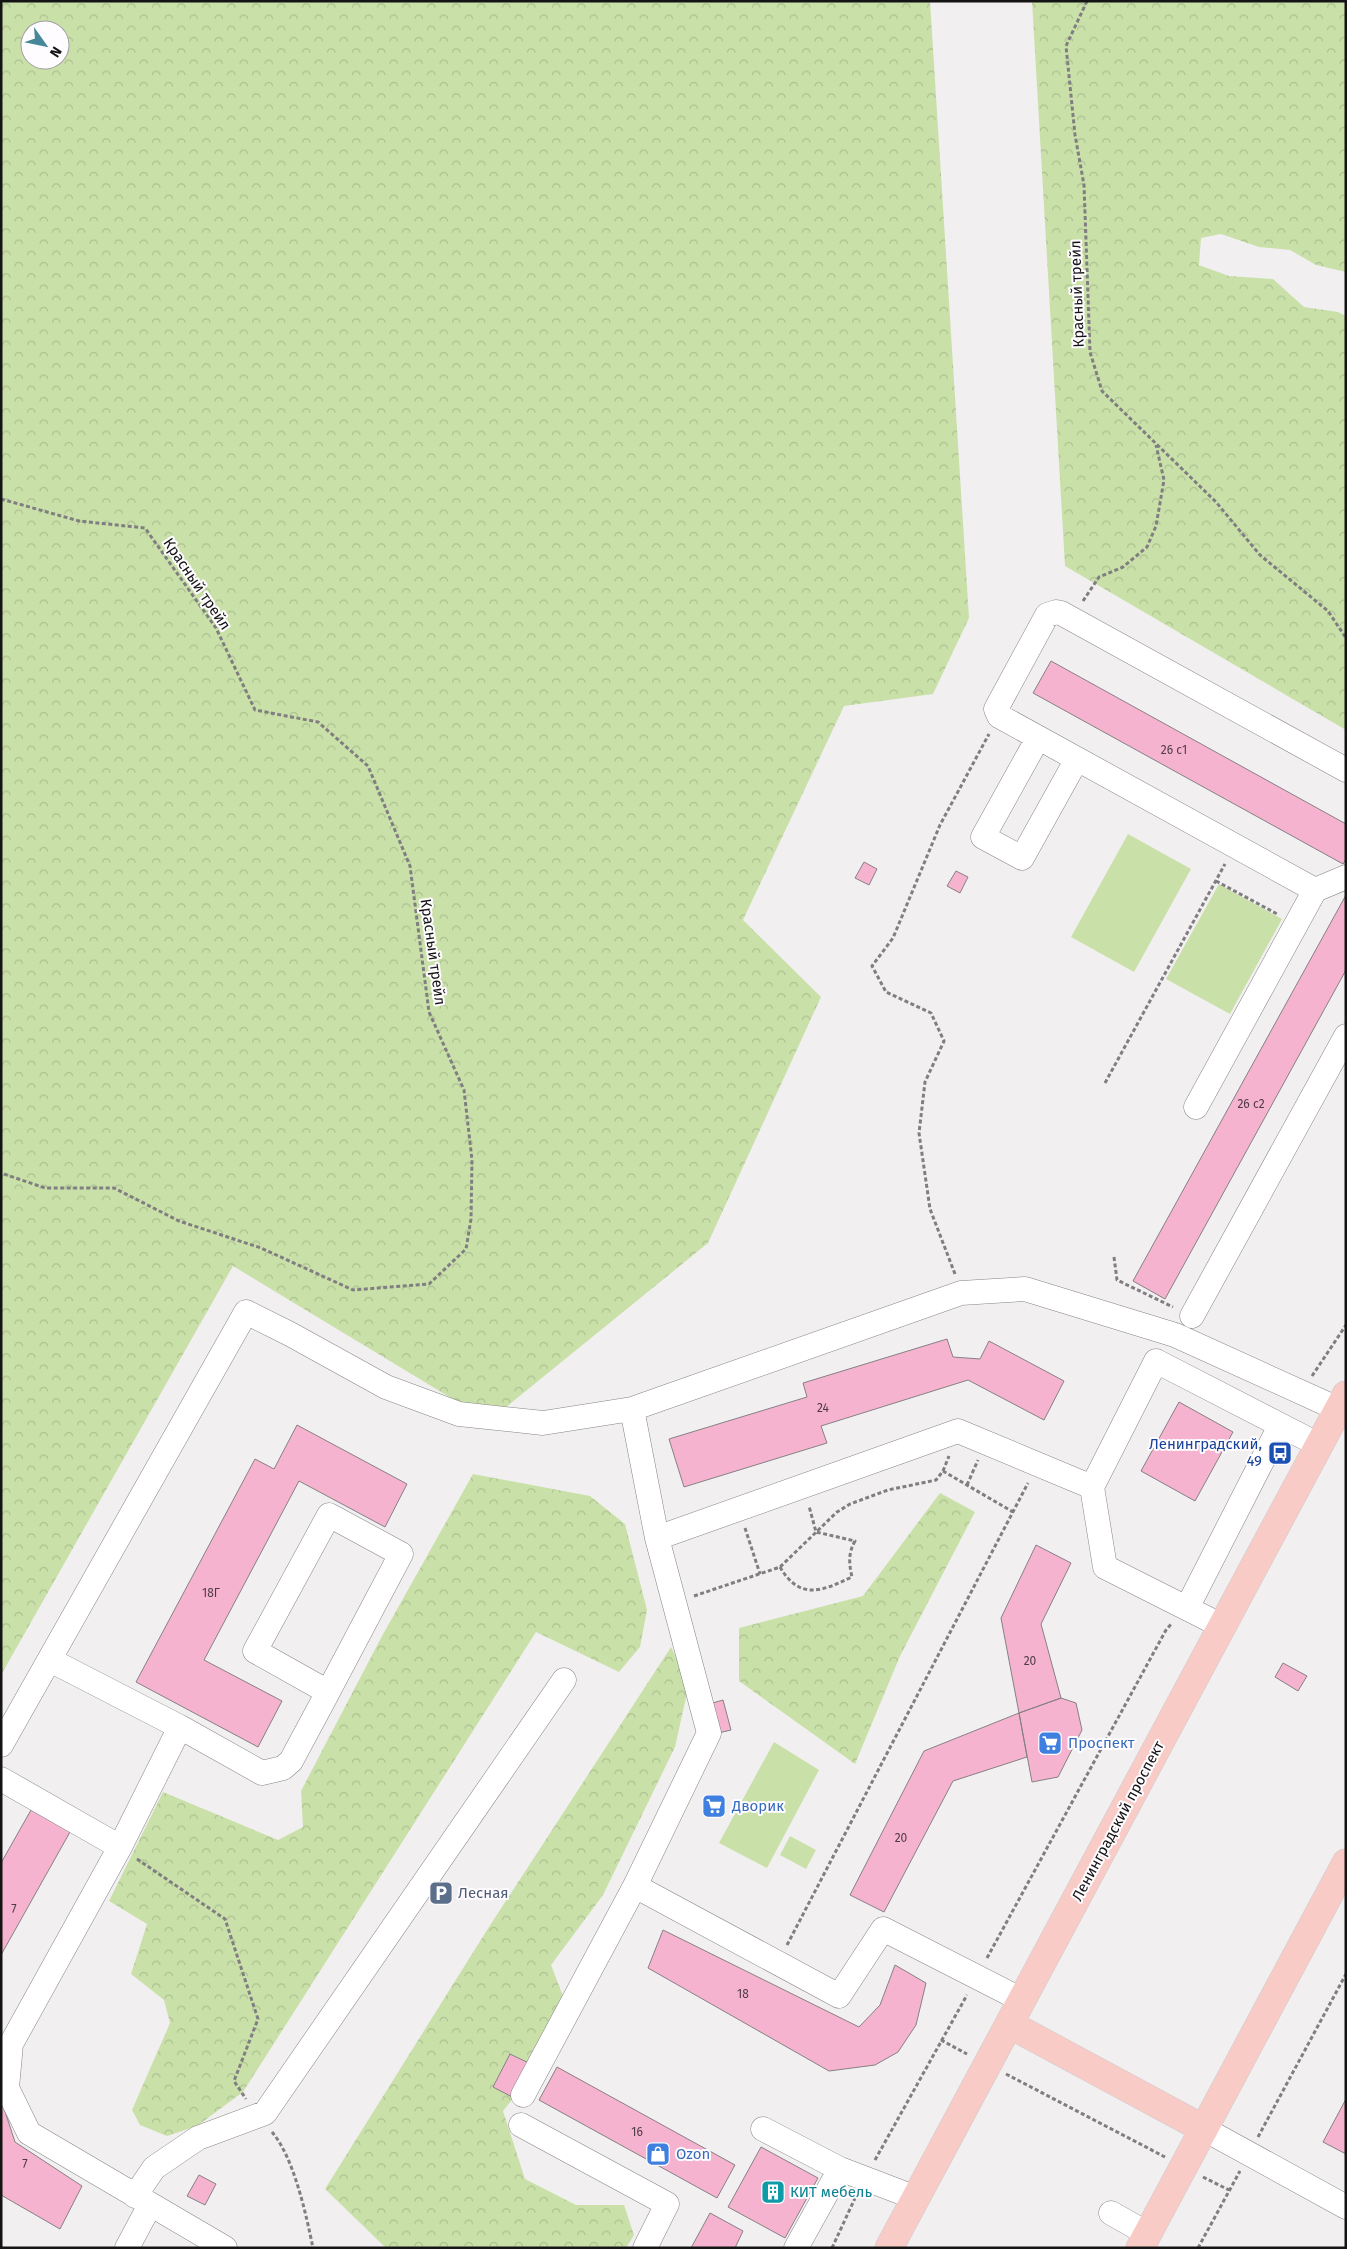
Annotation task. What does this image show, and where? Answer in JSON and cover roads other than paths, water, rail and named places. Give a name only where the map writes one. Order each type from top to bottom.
[{"type":"main road","name":"Ленинградский проспект","points":[[889,2248],[1342,1402]]},
{"type":"main road","points":[[1144,2241],[1346,1863]]},
{"type":"main road","points":[[1009,2024],[1204,2129]]},
{"type":"street","points":[[1315,890],[999,716],[996,709],[1047,615],[1056,612],[1072,619],[1346,770]]},
{"type":"street","points":[[1038,738],[983,836],[1022,858],[1077,759]]},
{"type":"street","points":[[1196,1107],[1315,890],[1346,877]]},
{"type":"street","points":[[1192,1316],[1346,1036]]},
{"type":"street","points":[[1,1745],[246,1312],[386,1387],[459,1414],[543,1423],[632,1409],[962,1293],[1025,1289],[1175,1335],[1342,1402]]},
{"type":"street","points":[[1222,1626],[1105,1567],[1092,1487],[1156,1361],[1319,1445]]},
{"type":"street","points":[[523,2095],[635,1886],[709,1733],[657,1538],[632,1409]]},
{"type":"street","points":[[1187,1608],[1280,1426]]},
{"type":"street","points":[[657,1538],[958,1432],[1092,1487]]},
{"type":"street","points":[[50,1660],[180,1727],[262,1773],[274,1772],[283,1768],[291,1761],[328,1692],[401,1554],[329,1515],[255,1652],[328,1692]]},
{"type":"street","points":[[127,2248],[154,2168],[198,2138],[265,2113],[564,1680]]},
{"type":"street","points":[[180,1727],[120,1847],[11,2044],[7,2088],[29,2134],[225,2248]]},
{"type":"street","points":[[3,1785],[120,1847]]},
{"type":"street","points":[[635,1886],[839,1996],[883,1929],[1022,2000]]},
{"type":"street","points":[[521,2125],[667,2204],[645,2248]]},
{"type":"street","points":[[763,2129],[840,2169],[916,2198]]},
{"type":"street","points":[[1204,2129],[1346,2207]]},
{"type":"street","points":[[796,2248],[840,2169]]},
{"type":"street","points":[[1110,2213],[1144,2241]]},
{"type":"place","name":"Ленинградский, 49","points":[[1280,1453]]},
{"type":"place","name":"Проспект","points":[[1050,1743]]},
{"type":"place","name":"Дворик","points":[[714,1806]]},
{"type":"place","name":"Лесная","points":[[441,1893]]},
{"type":"place","name":"Ozon","points":[[658,2154]]},
{"type":"place","name":"КИТ мебель","points":[[773,2192]]}]
